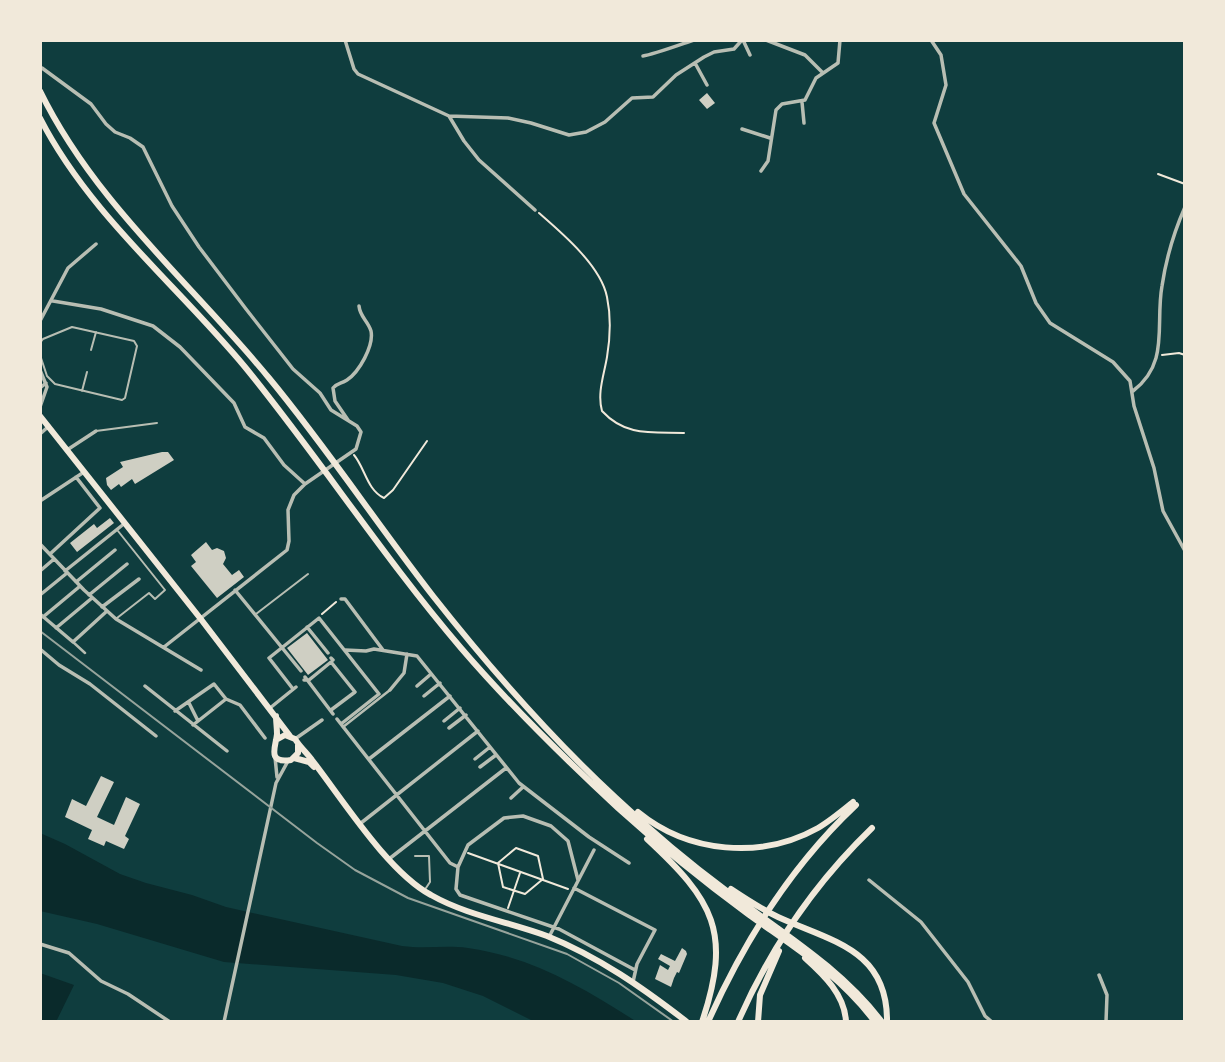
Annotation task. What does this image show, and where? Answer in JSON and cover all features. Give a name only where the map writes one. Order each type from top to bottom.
[{"type":"highway","points":[[40,91],[69,145],[97,183],[226,327],[323,446],[431,594],[561,745],[617,799],[679,852],[841,976],[885,1022]]},
{"type":"highway","points":[[40,118],[58,151],[85,188],[243,366],[314,455],[421,598],[515,711],[596,792],[677,867],[700,898],[712,924],[717,952],[715,979],[704,1020]]},
{"type":"highway","points":[[40,416],[389,859],[424,891],[458,907],[549,937],[591,956],[633,982],[687,1022]]},
{"type":"highway","points":[[469,641],[550,729],[614,792],[642,816],[679,837],[721,848],[762,846],[793,839],[816,829],[854,804],[812,851],[777,897],[748,941],[704,1020]]},
{"type":"highway","points":[[500,692],[600,792],[661,846],[833,975],[875,1022]]},
{"type":"highway","points":[[275,714],[275,755],[282,761],[309,762],[318,770]]},
{"type":"highway","points":[[276,740],[283,736],[295,740],[299,750],[291,760]]},
{"type":"highway","points":[[738,1022],[803,908],[872,828]]},
{"type":"highway","points":[[711,877],[777,916],[846,945],[867,964],[878,980],[886,1000],[885,1022]]},
{"type":"highway","points":[[788,943],[832,985],[844,1008],[846,1022]]},
{"type":"highway","points":[[758,1022],[760,995],[778,949]]},
{"type":"street","points":[[345,40],[358,74],[449,116],[508,118],[569,135],[586,132],[605,122],[632,98],[653,97],[671,79],[713,52],[734,49],[742,40],[750,55]]},
{"type":"street","points":[[643,56],[694,40]]},
{"type":"street","points":[[766,40],[805,55],[822,72]]},
{"type":"street","points":[[804,123],[802,102],[816,78],[838,64],[840,40]]},
{"type":"street","points":[[931,40],[941,55],[946,85],[934,123],[964,194],[1021,266],[1036,303],[1050,323],[1113,362],[1130,381],[1134,406],[1163,511],[1185,551]]},
{"type":"street","points":[[695,63],[707,85]]},
{"type":"street","points":[[42,68],[91,104],[115,132],[143,147],[172,206],[205,256],[293,369],[314,386],[335,414],[351,423]]},
{"type":"street","points":[[761,171],[768,161],[775,114],[779,106],[802,102]]},
{"type":"street","points":[[449,116],[479,160],[536,210]]},
{"type":"street","points":[[742,129],[753,135],[771,138]]},
{"type":"street","points":[[1133,391],[1145,383],[1157,355],[1161,289],[1172,241],[1185,208]]},
{"type":"street","points":[[40,321],[68,268],[96,244]]},
{"type":"street","points":[[52,301],[101,309],[153,326],[180,347],[234,403],[246,427],[264,438],[284,465],[305,484]]},
{"type":"street","points":[[164,647],[287,550],[290,502],[305,484],[359,444],[361,432],[335,401],[333,388],[352,376],[364,358],[370,342],[371,333],[361,316],[359,306]]},
{"type":"street","points":[[40,370],[46,385],[40,407]]},
{"type":"street","points":[[40,388],[46,385]]},
{"type":"street","points":[[40,434],[49,426]]},
{"type":"street","points":[[66,450],[96,430]]},
{"type":"street","points":[[40,501],[83,472]]},
{"type":"street","points":[[50,555],[99,512],[100,508],[76,477]]},
{"type":"street","points":[[40,595],[125,523]]},
{"type":"street","points":[[41,547],[90,597],[119,621],[201,670]]},
{"type":"street","points":[[85,653],[42,616],[116,550]]},
{"type":"street","points":[[40,571],[54,559]]},
{"type":"street","points":[[56,628],[127,564]]},
{"type":"street","points":[[102,607],[139,579]]},
{"type":"street","points":[[235,590],[301,671]]},
{"type":"street","points":[[341,598],[345,599],[383,650]]},
{"type":"street","points":[[73,642],[107,611]]},
{"type":"street","points":[[270,708],[294,688],[269,658],[319,618],[379,694],[342,725]]},
{"type":"street","points":[[307,627],[331,658],[355,692],[332,713],[306,679],[331,658]]},
{"type":"street","points":[[40,649],[156,736]]},
{"type":"street","points":[[344,651],[383,650],[419,657],[523,787],[589,837],[629,863]]},
{"type":"street","points":[[342,725],[390,690],[404,673],[407,654]]},
{"type":"street","points":[[416,686],[432,674]]},
{"type":"street","points":[[424,696],[440,683]]},
{"type":"street","points":[[175,711],[214,684],[226,699],[240,705],[265,738]]},
{"type":"street","points":[[145,686],[227,751]]},
{"type":"street","points":[[369,760],[450,696]]},
{"type":"street","points":[[195,723],[226,699]]},
{"type":"street","points":[[189,703],[195,723]]},
{"type":"street","points":[[444,721],[460,708]]},
{"type":"street","points":[[449,728],[466,715]]},
{"type":"street","points":[[337,719],[450,863],[458,867]]},
{"type":"street","points":[[295,740],[322,720]]},
{"type":"street","points":[[360,823],[478,731]]},
{"type":"street","points":[[475,759],[490,747]]},
{"type":"street","points":[[223,1022],[276,783],[275,755]]},
{"type":"street","points":[[480,767],[496,755]]},
{"type":"street","points":[[276,783],[291,760]]},
{"type":"street","points":[[389,859],[506,768]]},
{"type":"street","points":[[511,798],[523,787]]},
{"type":"street","points":[[578,880],[568,841],[551,826],[523,816],[504,818],[468,845],[458,867],[456,889],[458,894],[552,927],[635,970]]},
{"type":"street","points":[[549,937],[594,850]]},
{"type":"street","points":[[869,880],[921,922],[968,982],[985,1016],[992,1022]]},
{"type":"street","points":[[573,889],[655,930],[635,970],[633,982]]},
{"type":"street","points":[[40,943],[69,953],[101,981],[128,994],[170,1022]]},
{"type":"street","points":[[1099,975],[1107,995],[1106,1022]]},
{"type":"lane","points":[[40,343],[43,339],[72,327],[136,343],[125,398],[115,399],[55,384],[47,376],[40,355]]},
{"type":"lane","points":[[91,350],[96,332]]},
{"type":"lane","points":[[82,391],[87,372]]},
{"type":"lane","points":[[46,385],[52,381]]},
{"type":"lane","points":[[96,430],[157,423]]},
{"type":"lane","points":[[116,529],[165,590],[155,599],[149,593],[119,621]]},
{"type":"lane","points":[[255,615],[308,574]]},
{"type":"lane","points":[[415,856],[429,856],[430,882],[424,891]]},
{"type":"path","points":[[1158,174],[1185,184]]},
{"type":"path","points":[[536,210],[568,239],[596,275],[607,295],[609,334],[601,383],[602,411],[607,417],[633,432],[684,433]]},
{"type":"path","points":[[1157,355],[1185,355]]},
{"type":"path","points":[[351,452],[358,460],[369,484],[384,498],[393,490],[427,441]]},
{"type":"path","points":[[319,618],[341,598]]},
{"type":"path","points":[[498,863],[516,848],[538,856],[543,879]]},
{"type":"path","points":[[464,852],[573,889]]},
{"type":"path","points":[[498,863],[503,887],[514,891],[525,894],[543,879]]},
{"type":"path","points":[[507,911],[520,871]]},
{"type":"water","points":[[40,833],[120,874],[226,907],[402,946],[468,948],[514,959],[536,966],[577,986],[637,1022],[535,1022],[483,996],[443,983],[396,975],[224,962],[97,924],[40,911]]},
{"type":"water","points":[[40,973],[74,985],[56,1022],[40,1022]]},
{"type":"building","points":[[707,93],[715,103],[707,109],[699,100]]},
{"type":"building","points":[[168,452],[174,460],[135,484],[132,479],[111,490],[107,485],[106,478],[123,467],[120,462]]},
{"type":"building","points":[[110,518],[114,523],[77,552],[70,543],[94,524],[97,528]]},
{"type":"building","points":[[206,542],[212,550],[217,548],[224,551],[226,558],[223,564],[232,575],[239,570],[244,577],[217,598],[191,566],[196,562],[191,555]]},
{"type":"building","points":[[307,633],[328,660],[308,675],[287,648]]},
{"type":"building","points":[[101,776],[114,782],[97,817],[114,825],[126,797],[140,804],[125,836],[129,839],[124,849],[106,841],[104,846],[88,839],[92,830],[65,817],[72,799],[86,806]]},
{"type":"building","points":[[682,948],[687,954],[671,987],[655,979],[660,965],[668,970],[670,966],[658,959],[661,954],[675,961]]},
{"type":"railway","points":[[40,631],[355,870],[408,898],[567,954],[619,983],[674,1022]]}]
